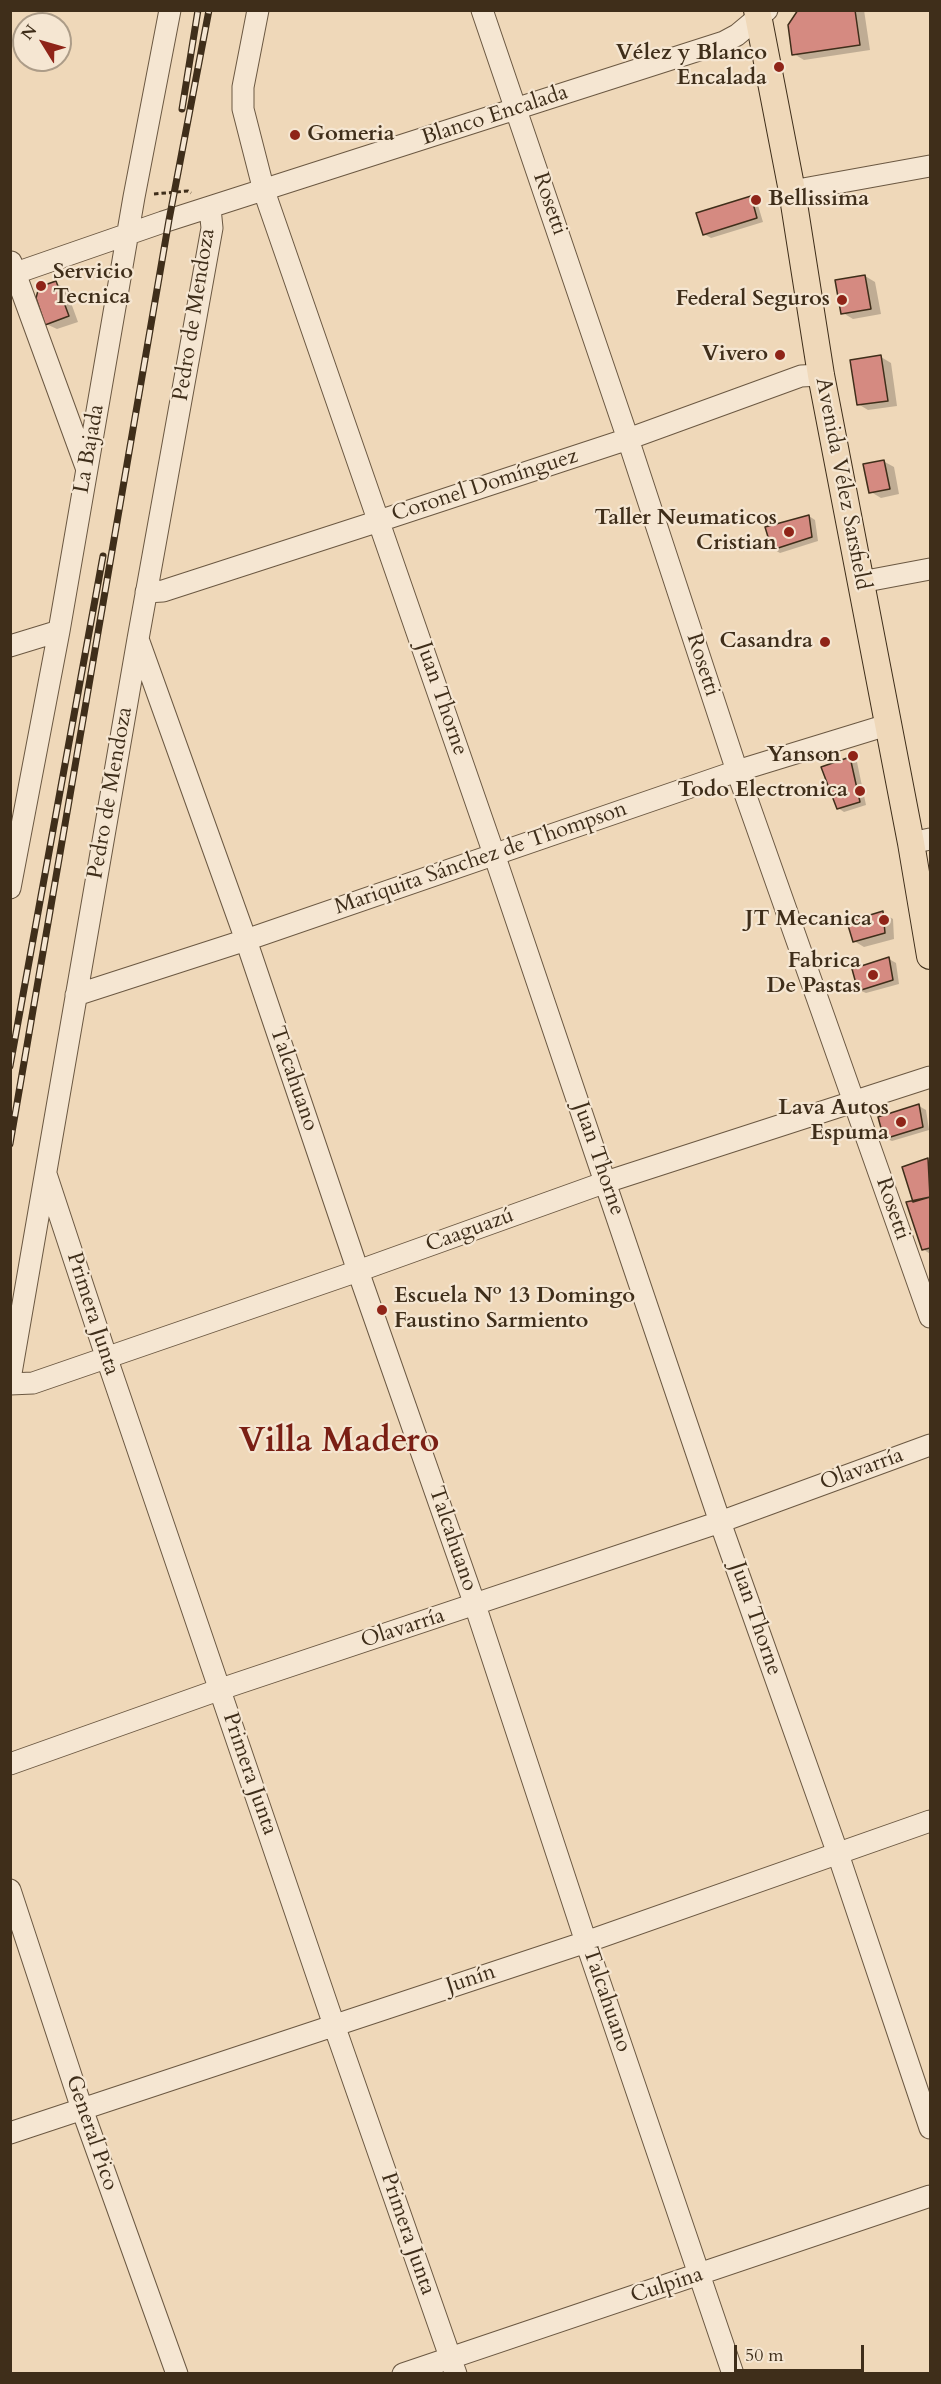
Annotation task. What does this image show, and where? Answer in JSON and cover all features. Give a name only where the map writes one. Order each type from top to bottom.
[{"type":"main road","name":"Avenida Vélez Sarsfield","points":[[761,13],[821,375],[887,725],[921,841],[930,956]]},
{"type":"street","name":"La Bajada","points":[[10,888],[59,631],[134,197],[170,10]]},
{"type":"street","points":[[258,10],[243,87],[243,110],[264,191]]},
{"type":"street","name":"Rosetti","points":[[482,10],[628,439],[737,771],[930,1317]]},
{"type":"street","name":"Blanco Encalada","points":[[12,270],[128,235],[724,42],[761,13]]},
{"type":"street","points":[[792,191],[930,166]]},
{"type":"street","name":"Juan Thorne","points":[[264,191],[494,854],[720,1522],[838,1854],[930,2128]]},
{"type":"street","name":"Pedro de Mendoza","points":[[10,1379],[146,592],[212,228],[210,208]]},
{"type":"street","points":[[12,270],[86,468]]},
{"type":"street","name":"Coronel Domínguez","points":[[146,592],[163,591],[628,439],[801,376],[821,375]]},
{"type":"street","points":[[861,582],[930,569]]},
{"type":"street","points":[[10,646],[59,631]]},
{"type":"street","name":"Talcahuano","points":[[138,639],[246,940],[358,1271],[475,1605],[586,1942],[733,2373]]},
{"type":"street","name":"Mariquita Sánchez de Thompson","points":[[76,995],[246,940],[737,771],[887,725]]},
{"type":"street","name":"Caaguazú","points":[[10,1384],[33,1383],[107,1359],[606,1182],[930,1077]]},
{"type":"street","name":"Primera Junta","points":[[46,1174],[334,2025],[453,2365]]},
{"type":"street","name":"Olavarría","points":[[10,1764],[221,1689],[720,1522],[930,1445]]},
{"type":"street","name":"Junín","points":[[10,2133],[586,1942],[930,1821]]},
{"type":"street","name":"General Pico","points":[[10,1890],[82,2109],[177,2373]]},
{"type":"street","name":"Culpina","points":[[403,2373],[453,2365],[700,2275],[930,2196]]},
{"type":"path","points":[[134,197],[188,191]]},
{"type":"building","points":[[798,10],[855,10],[860,45],[792,55],[788,25]]},
{"type":"building","points":[[751,196],[757,218],[703,235],[696,213]]},
{"type":"building","points":[[865,275],[871,309],[841,314],[835,280]]},
{"type":"building","points":[[56,281],[69,316],[45,325],[36,298],[39,287]]},
{"type":"building","points":[[881,355],[888,401],[857,405],[850,360]]},
{"type":"building","points":[[884,460],[890,489],[869,493],[863,464]]},
{"type":"building","name":"Taller Neumaticos Cristian","points":[[809,515],[812,537],[772,550],[765,527]]},
{"type":"building","points":[[850,757],[860,802],[837,809],[821,767]]},
{"type":"building","points":[[883,911],[885,933],[853,942],[847,922]]},
{"type":"building","name":"Fabrica De Pastas","points":[[889,957],[893,980],[858,991],[852,969]]},
{"type":"building","name":"Lava Autos Espuma","points":[[919,1104],[923,1127],[884,1139],[878,1117]]},
{"type":"building","points":[[928,1158],[930,1197],[913,1202],[902,1167]]},
{"type":"building","points":[[930,1197],[930,1248],[922,1250],[906,1202]]},
{"type":"railway","points":[[182,109],[198,10]]},
{"type":"railway","points":[[10,1144],[169,220],[209,10]]},
{"type":"railway","points":[[10,1066],[103,556]]},
{"type":"place","name":"Vélez y Blanco Encalada","points":[[779,67]]},
{"type":"place","name":"Gomeria","points":[[295,135]]},
{"type":"place","name":"Bellissima","points":[[756,200]]},
{"type":"place","name":"Servicio Tecnica","points":[[41,286]]},
{"type":"place","name":"Federal Seguros","points":[[842,300]]},
{"type":"place","name":"Vivero","points":[[780,355]]},
{"type":"place","name":"Taller Neumaticos Cristian","points":[[789,532]]},
{"type":"place","name":"Casandra","points":[[825,642]]},
{"type":"place","name":"Yanson","points":[[853,756]]},
{"type":"place","name":"Todo Electronica","points":[[860,791]]},
{"type":"place","name":"JT Mecanica","points":[[884,920]]},
{"type":"place","name":"Fabrica De Pastas","points":[[873,975]]},
{"type":"place","name":"Lava Autos Espuma","points":[[901,1122]]},
{"type":"place","name":"Escuela Nº 13 Domingo Faustino Sarmiento","points":[[382,1310]]},
{"type":"district","name":"Villa Madero","points":[[339,1443]]}]
